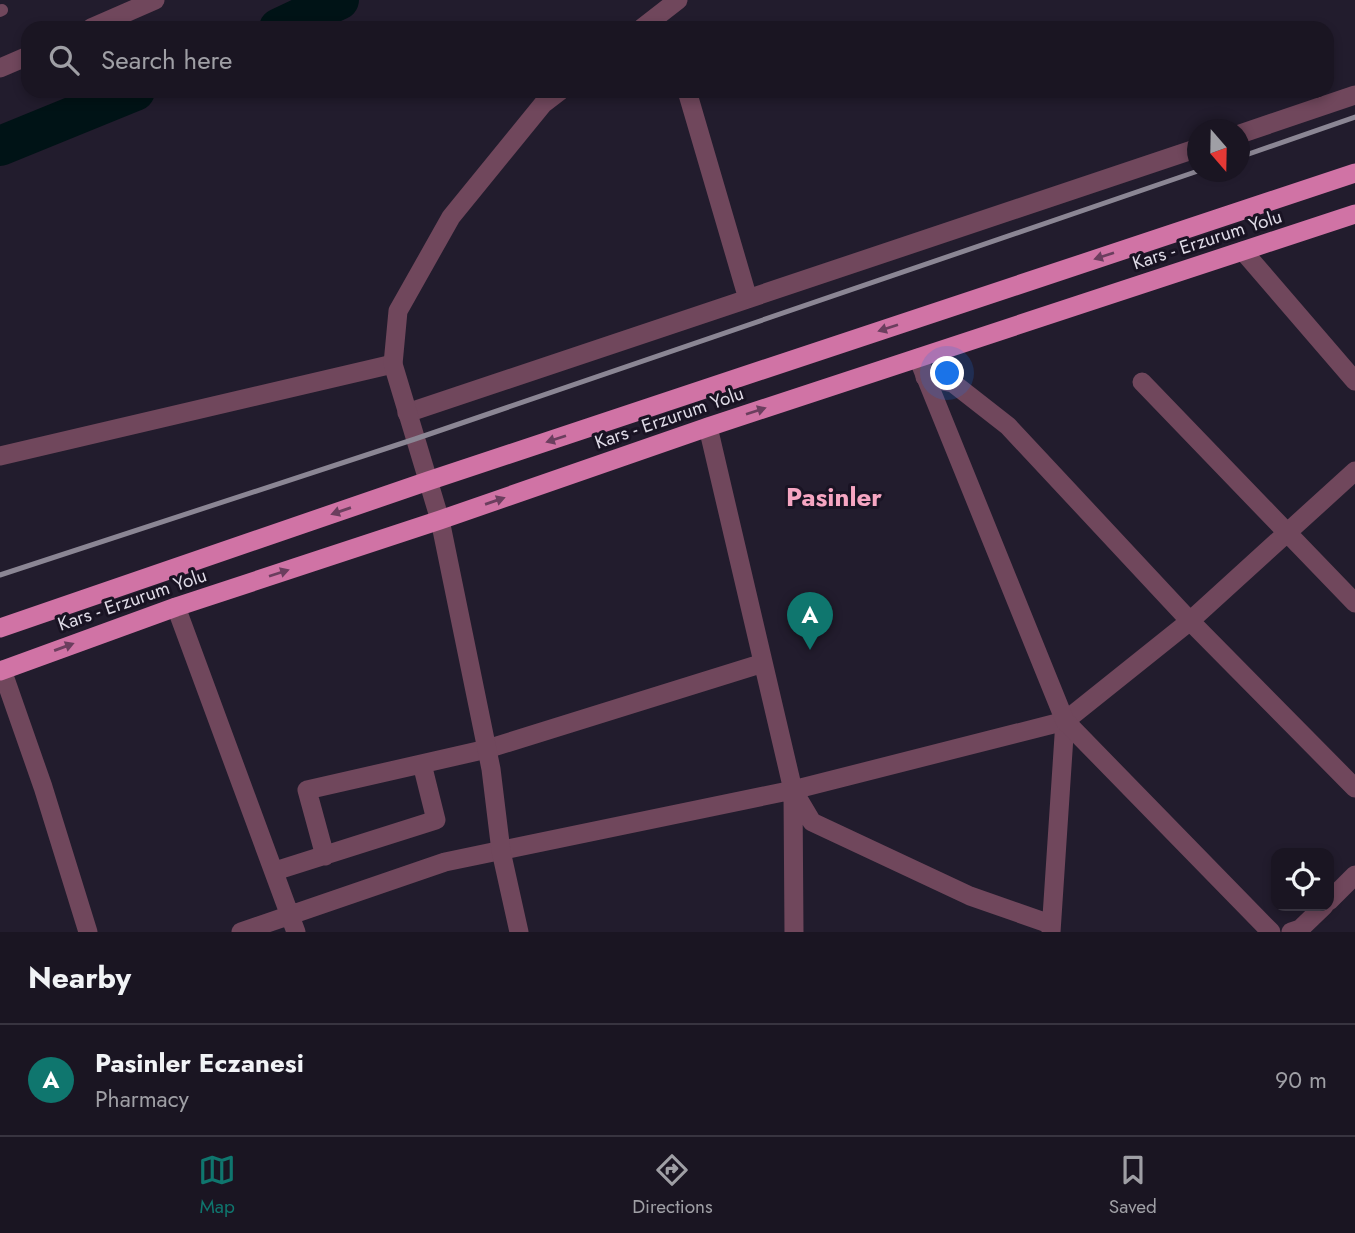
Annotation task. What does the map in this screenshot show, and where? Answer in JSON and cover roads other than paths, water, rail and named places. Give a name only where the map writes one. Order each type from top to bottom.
[{"type":"highway","name":"Kars - Erzurum Yolu","points":[[0,628],[428,481],[1355,173]]},
{"type":"highway","name":"Kars - Erzurum Yolu","points":[[1,670],[176,607],[440,520],[708,427],[1355,214]]},
{"type":"street","points":[[107,21],[155,0]]},
{"type":"street","points":[[663,21],[678,0]]},
{"type":"street","points":[[0,68],[21,59]]},
{"type":"street","points":[[1250,131],[1355,95]]},
{"type":"street","points":[[519,932],[501,851],[487,749],[440,520],[393,364],[398,311],[451,217],[543,104],[551,98]]},
{"type":"street","points":[[689,98],[748,299]]},
{"type":"street","points":[[407,413],[1187,152]]},
{"type":"street","points":[[1243,251],[1355,382]]},
{"type":"street","points":[[918,358],[1065,721],[1271,932]]},
{"type":"street","points":[[0,456],[393,364]]},
{"type":"street","points":[[925,377],[953,383],[1008,426],[1190,621],[1355,788]]},
{"type":"street","points":[[1142,382],[1355,603]]},
{"type":"street","points":[[708,427],[793,790],[794,932]]},
{"type":"street","points":[[241,932],[294,924],[444,862],[793,790],[1065,721],[1190,621],[1355,471]]},
{"type":"street","points":[[176,607],[294,924]]},
{"type":"street","points":[[325,856],[307,790],[487,749],[763,663]]},
{"type":"street","points":[[1,670],[43,787],[88,932]]},
{"type":"street","points":[[793,790],[812,822],[970,896],[1051,928],[1065,721]]},
{"type":"street","points":[[275,871],[436,820],[422,764]]},
{"type":"street","points":[[1334,896],[1355,874]]},
{"type":"street","points":[[1291,932],[1300,929],[1319,911]]},
{"type":"waterway","points":[[294,21],[339,0]]},
{"type":"waterway","points":[[0,146],[118,98]]},
{"type":"railway","points":[[1250,154],[1355,117]]},
{"type":"railway","points":[[0,575],[415,439],[1187,175]]},
{"type":"place","name":"Pasinler Eczanesi","points":[[810,650]]},
{"type":"district","name":"Pasinler","points":[[834,497]]}]
